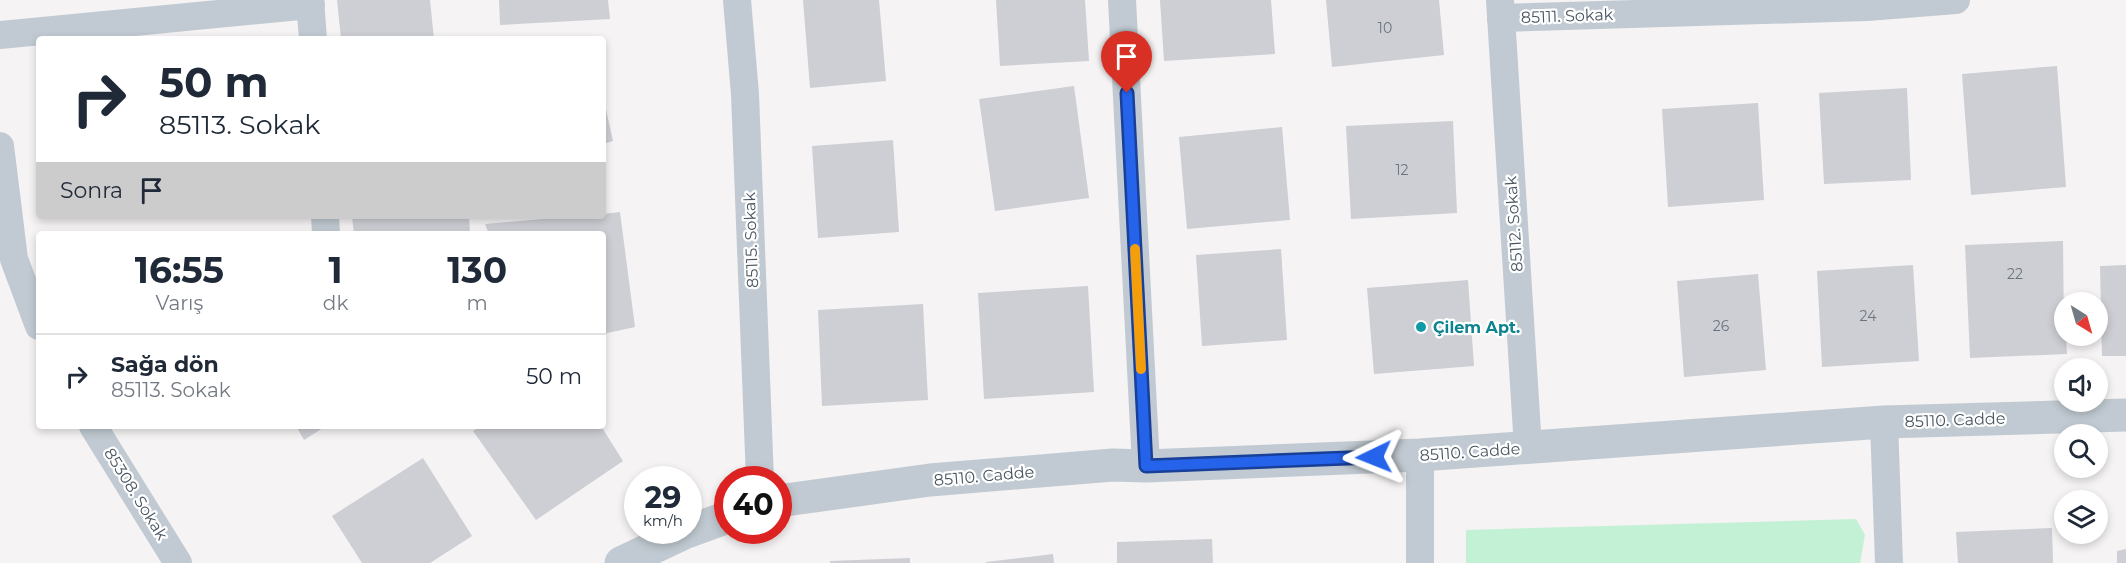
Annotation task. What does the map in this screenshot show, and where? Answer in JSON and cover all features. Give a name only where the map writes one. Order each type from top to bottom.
[{"type":"street","name":"85115. Sokak","points":[[737,0],[745,94],[759,466]]},
{"type":"street","points":[[1122,0],[1146,466]]},
{"type":"street","name":"85111. Sokak","points":[[1501,9],[1866,4],[1956,0]]},
{"type":"street","points":[[0,35],[311,3],[313,36]]},
{"type":"street","name":"85112. Sokak","points":[[1501,9],[1528,448]]},
{"type":"street","points":[[0,146],[14,260],[36,318]]},
{"type":"street","name":"85110. Cadde","points":[[792,499],[930,480],[1113,465],[1146,466],[1420,455],[1884,423],[2126,415]]},
{"type":"street","points":[[1884,423],[1889,563]]},
{"type":"street","name":"85308. Sokak","points":[[95,429],[178,563]]},
{"type":"street","points":[[1420,455],[1420,563]]},
{"type":"street","points":[[621,563],[684,533],[714,522]]},
{"type":"green space","points":[[1856,519],[1865,535],[1860,563],[1466,563],[1466,530]]},
{"type":"building","points":[[337,0],[430,0],[434,36],[341,36]]},
{"type":"building","points":[[499,0],[608,0],[610,19],[500,25]]},
{"type":"building","points":[[803,0],[879,0],[886,81],[810,88]]},
{"type":"building","points":[[996,0],[1085,0],[1089,61],[1000,66]]},
{"type":"building","points":[[1160,0],[1271,0],[1275,54],[1164,61]]},
{"type":"building","points":[[1326,0],[1439,0],[1444,55],[1332,67]]},
{"type":"building","points":[[2057,66],[2066,187],[1971,195],[1962,74]]},
{"type":"building","points":[[1074,86],[1089,198],[995,211],[979,99]]},
{"type":"building","points":[[1907,88],[1911,180],[1824,184],[1819,93]]},
{"type":"building","points":[[1758,103],[1764,200],[1668,207],[1662,109]]},
{"type":"building","points":[[606,110],[613,141],[606,143]]},
{"type":"building","points":[[1453,121],[1457,213],[1351,219],[1346,126]]},
{"type":"building","points":[[1282,127],[1290,220],[1187,229],[1179,137]]},
{"type":"building","points":[[893,140],[899,232],[818,238],[812,146]]},
{"type":"building","points":[[620,212],[635,327],[606,333],[606,231],[488,231],[485,224],[542,219],[606,219],[606,214]]},
{"type":"building","points":[[352,219],[469,219],[470,231],[354,231]]},
{"type":"building","points":[[2063,241],[2064,292],[2054,292],[2054,346],[2067,346],[2067,354],[1970,358],[1965,245]]},
{"type":"building","points":[[1281,249],[1287,340],[1202,346],[1196,255]]},
{"type":"building","points":[[1913,265],[1919,361],[1822,367],[1817,271]]},
{"type":"building","points":[[2126,265],[2126,356],[2102,356],[2102,346],[2108,346],[2108,292],[2101,292],[2100,266]]},
{"type":"building","points":[[1758,274],[1766,370],[1684,377],[1677,281]]},
{"type":"building","name":"Çilem Apt.","points":[[1468,280],[1474,366],[1374,374],[1367,288]]},
{"type":"building","points":[[1088,286],[1094,392],[984,399],[978,293]]},
{"type":"building","points":[[923,304],[928,400],[822,406],[818,310]]},
{"type":"building","points":[[298,429],[321,429],[304,440]]},
{"type":"building","points":[[477,429],[603,429],[623,461],[536,520],[473,431]]},
{"type":"building","points":[[423,458],[472,536],[430,563],[362,563],[332,516]]},
{"type":"building","points":[[2052,528],[2053,563],[1958,563],[1956,532]]},
{"type":"building","points":[[1212,539],[1213,563],[1117,563],[1117,542]]},
{"type":"building","points":[[2126,549],[2126,563],[2117,563],[2117,551]]},
{"type":"building","points":[[1053,554],[1054,563],[986,563],[986,562]]},
{"type":"building","points":[[910,558],[910,563],[830,563],[830,561]]},
{"type":"slow traffic","points":[[1135,249],[1141,369]]},
{"type":"place","name":"Çilem Apt.","points":[[1421,327]]},
{"type":"route","points":[[1127,93],[1146,466],[1374,457]]}]
